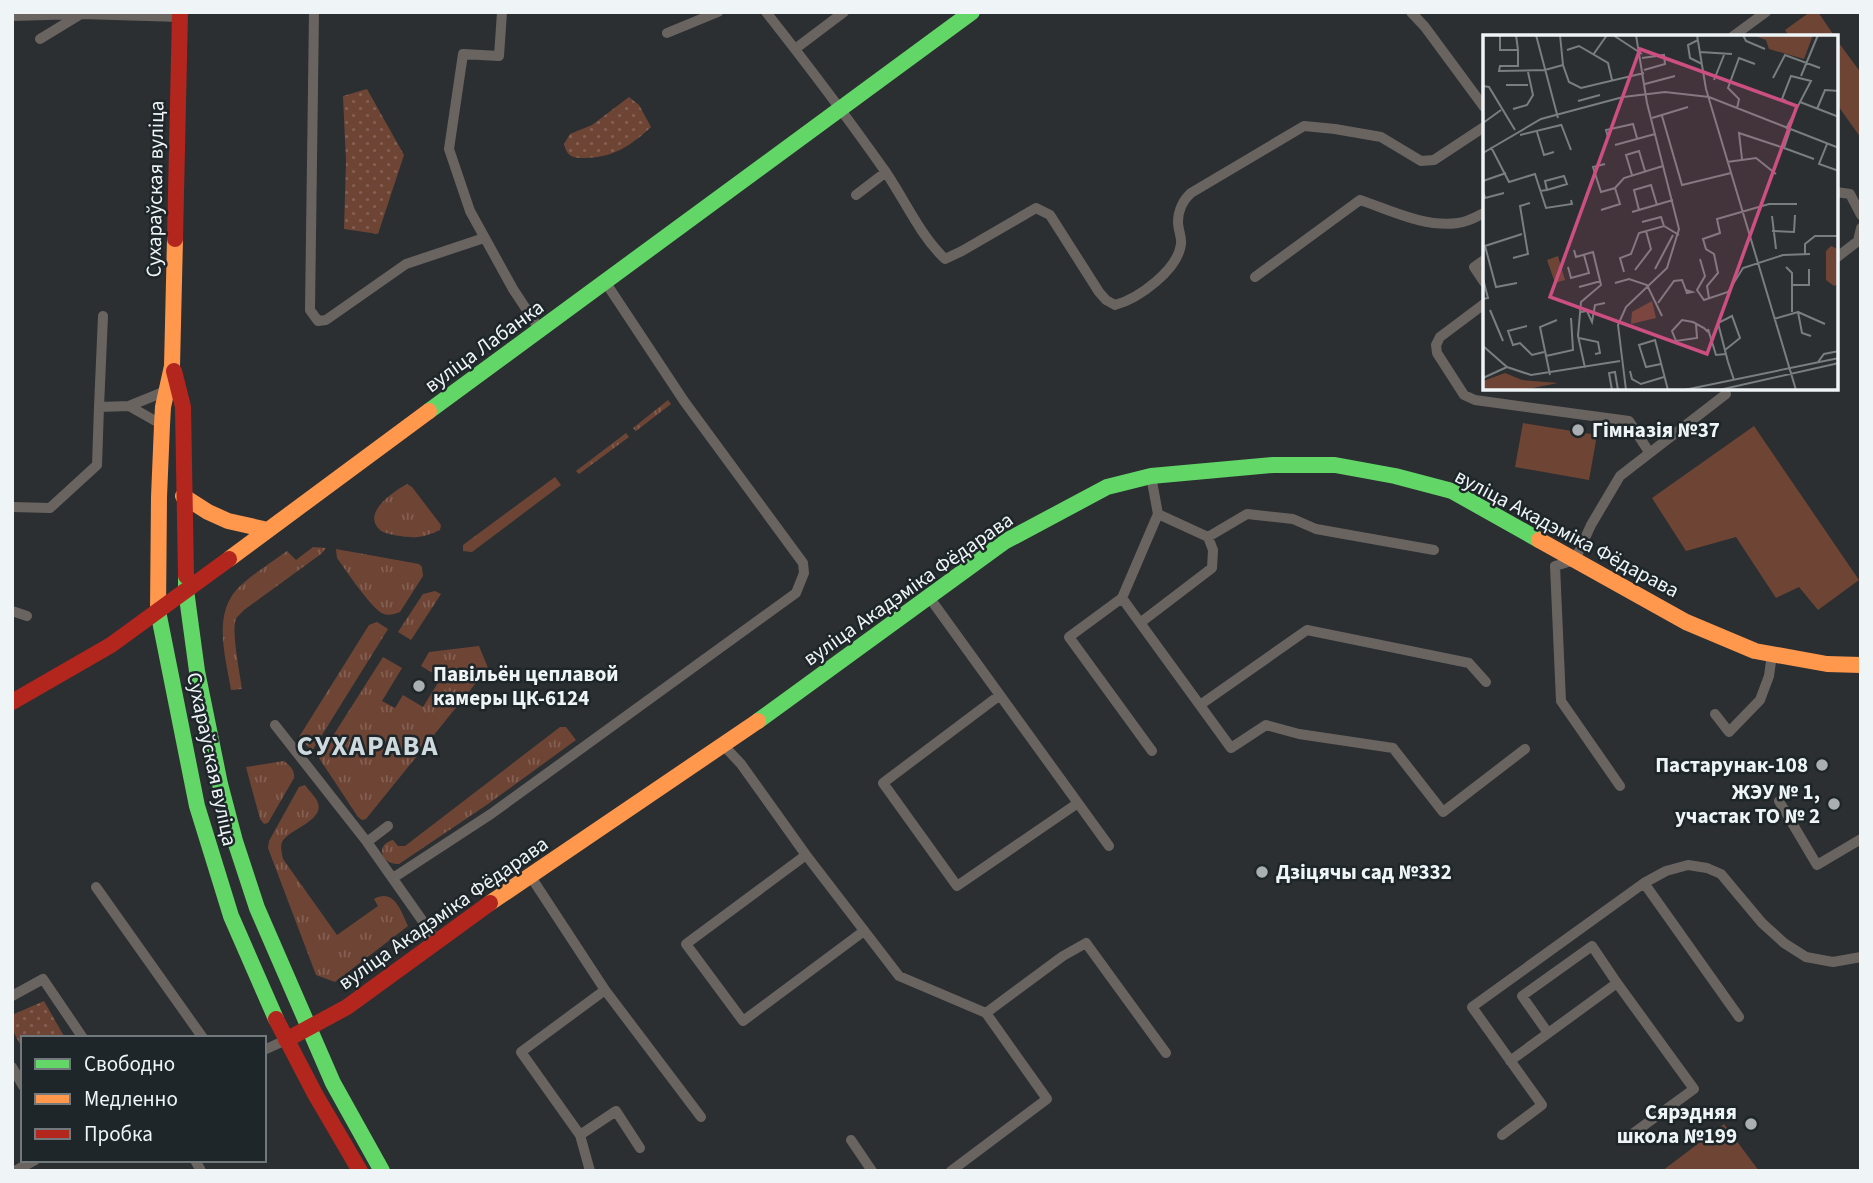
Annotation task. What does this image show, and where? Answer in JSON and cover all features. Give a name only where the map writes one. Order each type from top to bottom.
[{"type":"main road","name":"вуліца Лабанка","points":[[12,702],[111,645],[972,12]]},
{"type":"main road","name":"Сухараўская вуліца","points":[[180,15],[172,366],[162,425],[158,611],[195,798],[231,916],[286,1040],[360,1171]]},
{"type":"main road","name":"Сухараўская вуліца","points":[[172,366],[183,407],[186,590],[219,784],[257,908],[333,1083],[382,1171]]},
{"type":"main road","name":"вуліца Акадэміка Фёдарава","points":[[286,1040],[347,1007],[486,905],[723,746],[1003,542],[1107,487],[1151,476],[1273,465],[1335,465],[1395,476],[1452,491],[1686,622],[1755,650],[1827,664],[1861,665]]},
{"type":"main road","points":[[183,496],[228,521],[268,530]]},
{"type":"main road","points":[[111,645],[129,644],[148,650],[162,660],[172,675]]},
{"type":"lane","points":[[314,12],[310,310],[318,321],[326,320],[406,264],[484,238]]},
{"type":"lane","points":[[502,12],[499,56],[463,54],[449,149],[470,211],[513,289],[540,330]]},
{"type":"lane","points":[[667,33],[718,12]]},
{"type":"lane","points":[[766,12],[886,172],[932,246],[945,259],[1035,208],[1050,215],[1099,292],[1115,305],[1136,296],[1177,259],[1181,243],[1178,222],[1185,198],[1304,126],[1381,137],[1421,161],[1434,160],[1483,128]]},
{"type":"lane","points":[[795,49],[844,12]]},
{"type":"lane","points":[[1411,12],[1483,104]]},
{"type":"lane","points":[[1735,35],[1766,12]]},
{"type":"lane","points":[[40,39],[81,14]]},
{"type":"lane","points":[[12,16],[180,15]]},
{"type":"lane","points":[[856,195],[886,172]]},
{"type":"lane","points":[[1838,192],[1850,194],[1861,215]]},
{"type":"lane","points":[[1255,277],[1360,200],[1429,223],[1458,223],[1483,214]]},
{"type":"lane","points":[[1838,256],[1857,241],[1861,228]]},
{"type":"lane","points":[[1483,261],[1474,267],[1483,279]]},
{"type":"lane","points":[[393,878],[491,814],[796,593],[804,573],[803,563],[684,401],[606,282]]},
{"type":"lane","points":[[1483,305],[1440,337],[1436,345],[1437,353],[1464,395],[1475,400],[1629,421],[1649,452]]},
{"type":"lane","points":[[12,507],[50,508],[97,466],[103,316]]},
{"type":"lane","points":[[99,407],[129,406],[167,391]]},
{"type":"lane","points":[[1620,786],[1561,701],[1555,566],[1575,561],[1591,525],[1620,476],[1726,394]]},
{"type":"lane","points":[[129,406],[162,425]]},
{"type":"lane","points":[[1151,476],[1158,514],[1122,598],[1069,637],[1152,751]]},
{"type":"lane","points":[[1140,623],[1212,568],[1213,550],[1208,537],[1158,514]]},
{"type":"lane","points":[[1208,537],[1247,514],[1293,519],[1316,529],[1434,550]]},
{"type":"lane","points":[[929,597],[1109,846]]},
{"type":"lane","points":[[1122,598],[1231,748],[1266,725],[1299,734],[1393,748],[1443,812],[1525,749]]},
{"type":"lane","points":[[12,611],[27,616]]},
{"type":"lane","points":[[1200,705],[1307,630],[1469,663],[1486,682]]},
{"type":"lane","points":[[1715,714],[1729,732],[1760,700],[1769,676],[1772,654]]},
{"type":"lane","points":[[1000,695],[883,783],[890,794],[957,886],[1078,803]]},
{"type":"lane","points":[[275,725],[367,842],[436,941]]},
{"type":"lane","points":[[723,746],[741,764],[806,855],[899,976],[986,1013],[1047,1099],[951,1171]]},
{"type":"lane","points":[[1779,801],[1817,865],[1861,839]]},
{"type":"lane","points":[[367,842],[388,826]]},
{"type":"lane","points":[[806,855],[686,944],[743,1021],[864,931]]},
{"type":"lane","points":[[1502,1135],[1542,1105],[1472,1007],[1644,883],[1666,871],[1688,865],[1707,868],[1721,874],[1762,923],[1784,943],[1806,957],[1833,962],[1861,957]]},
{"type":"lane","points":[[530,877],[605,990],[701,1116]]},
{"type":"lane","points":[[1644,883],[1739,1017]]},
{"type":"lane","points":[[96,887],[203,1036]]},
{"type":"lane","points":[[986,1013],[1063,956],[1086,943],[1166,1053]]},
{"type":"lane","points":[[1548,1033],[1522,996],[1592,946],[1694,1089],[1628,1137]]},
{"type":"lane","points":[[12,996],[43,979],[82,1036]]},
{"type":"lane","points":[[1510,1061],[1617,983]]},
{"type":"lane","points":[[590,1171],[580,1135],[521,1052],[605,990]]},
{"type":"lane","points":[[266,1049],[286,1040]]},
{"type":"lane","points":[[12,1067],[21,1083]]},
{"type":"lane","points":[[580,1135],[616,1111],[640,1148]]},
{"type":"lane","points":[[851,1140],[872,1171]]},
{"type":"lane","points":[[15,1171],[32,1162]]},
{"type":"green space","points":[[1810,12],[1818,12],[1834,35],[1789,35],[1785,30]]},
{"type":"green space","points":[[1838,42],[1861,73],[1861,138],[1838,106]]},
{"type":"green space","points":[[367,89],[404,155],[378,234],[344,229],[346,161],[343,96]]},
{"type":"green space","points":[[629,97],[639,105],[651,127],[628,145],[603,156],[584,158],[568,154],[564,144],[570,134],[592,125]]},
{"type":"green space","points":[[668,400],[671,404],[636,431],[633,428]]},
{"type":"green space","points":[[1523,423],[1597,435],[1589,480],[1515,467]]},
{"type":"green space","points":[[1754,426],[1859,580],[1818,610],[1799,587],[1776,598],[1736,537],[1686,551],[1652,498]]},
{"type":"green space","points":[[626,433],[629,437],[579,474],[576,471]]},
{"type":"green space","points":[[555,477],[561,485],[472,552],[463,551],[463,545]]},
{"type":"green space","points":[[407,484],[441,525],[440,530],[421,537],[404,537],[380,530],[374,517],[377,510]]},
{"type":"green space","points":[[313,547],[326,548],[244,610],[236,619],[235,642],[242,689],[231,690],[223,637],[225,611],[230,599],[243,583],[287,551],[296,560]]},
{"type":"green space","points":[[336,549],[419,564],[423,576],[400,612],[384,614],[373,606],[352,580],[337,558]]},
{"type":"green space","points":[[435,591],[441,594],[411,640],[398,632],[423,594]]},
{"type":"green space","points":[[377,622],[388,629],[312,751],[299,737],[369,625]]},
{"type":"green space","points":[[479,646],[488,668],[366,819],[362,820],[319,758],[383,657],[402,668],[382,701],[395,708],[403,695],[423,707],[441,678],[421,666],[429,652]]},
{"type":"green space","points":[[560,727],[566,727],[576,740],[488,804],[399,864],[388,861],[382,854],[384,846],[393,840],[398,846],[405,846]]},
{"type":"green space","points":[[284,761],[293,770],[294,778],[268,823],[264,824],[260,819],[246,767]]},
{"type":"green space","points":[[305,785],[317,801],[318,809],[311,820],[282,842],[283,859],[337,935],[378,906],[374,899],[381,896],[387,896],[396,903],[408,926],[335,982],[316,975],[268,848],[269,841],[299,787]]},
{"type":"green space","points":[[44,1001],[64,1036],[21,1036],[21,1046],[12,1029],[12,1015]]},
{"type":"green space","points":[[1724,1124],[1759,1171],[1662,1171]]},
{"type":"traffic: fast","points":[[429,411],[972,12]]},
{"type":"traffic: fast","points":[[758,721],[1004,542],[1107,487],[1151,476],[1273,465],[1335,465],[1395,476],[1452,491],[1539,540]]},
{"type":"traffic: fast","points":[[186,576],[197,671],[220,784],[257,908],[333,1083],[382,1171]]},
{"type":"traffic: fast","points":[[158,611],[197,806],[231,916],[276,1019]]},
{"type":"traffic: slow","points":[[158,611],[162,425],[172,366],[175,239]]},
{"type":"traffic: slow","points":[[229,559],[429,411]]},
{"type":"traffic: slow","points":[[183,496],[228,521],[268,530]]},
{"type":"traffic: slow","points":[[1539,540],[1686,622],[1755,651],[1827,664],[1861,665]]},
{"type":"traffic: slow","points":[[490,903],[758,721]]},
{"type":"traffic: jam","points":[[175,239],[180,12]]},
{"type":"traffic: jam","points":[[174,371],[183,407],[186,576]]},
{"type":"traffic: jam","points":[[12,702],[111,645],[229,559]]},
{"type":"traffic: jam","points":[[286,1040],[347,1007],[490,903]]},
{"type":"traffic: jam","points":[[276,1019],[315,1094],[360,1171]]},
{"type":"place","name":"Гімназія №37","points":[[1578,430]]},
{"type":"place","name":"Павільён цеплавой камеры ЦК-6124","points":[[419,686]]},
{"type":"place","name":"Пастарунак-108","points":[[1822,765]]},
{"type":"place","name":"ЖЭУ № 1, участак ТО № 2","points":[[1834,804]]},
{"type":"place","name":"Дзіцячы сад №332","points":[[1262,872]]},
{"type":"place","name":"Сярэдняя школа №199","points":[[1751,1124]]},
{"type":"district","name":"СУХАРАВА","points":[[368,746]]}]
